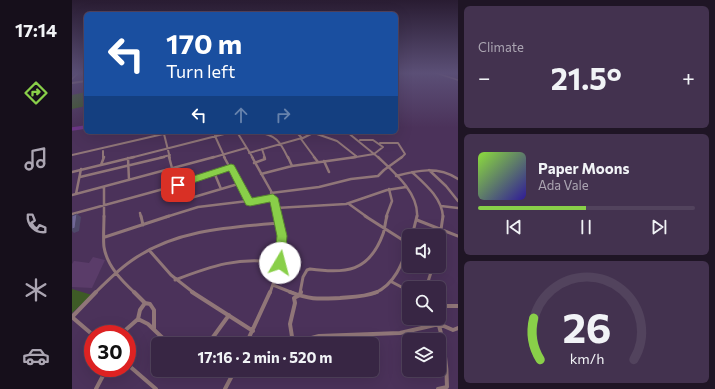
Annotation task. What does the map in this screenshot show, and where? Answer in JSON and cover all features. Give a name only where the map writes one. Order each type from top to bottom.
[{"type":"street","points":[[72,155],[154,134]]},
{"type":"street","points":[[164,134],[170,154],[172,168]]},
{"type":"street","points":[[72,172],[224,134]]},
{"type":"street","points":[[238,134],[254,163],[262,174],[273,198],[280,223],[282,246],[280,263],[273,285],[250,337]]},
{"type":"street","points":[[270,134],[281,144],[292,166]]},
{"type":"street","points":[[298,134],[318,162]]},
{"type":"street","points":[[249,153],[311,134]]},
{"type":"street","points":[[317,134],[337,141],[356,156]]},
{"type":"street","points":[[350,134],[360,140],[406,186],[417,205],[417,220],[414,229]]},
{"type":"street","points":[[216,136],[238,184],[250,202]]},
{"type":"street","points":[[271,193],[319,187],[351,179],[378,176],[387,167],[404,155],[403,148],[394,142],[380,143],[367,139],[360,140]]},
{"type":"street","points":[[262,174],[292,166],[374,154],[383,148],[380,143]]},
{"type":"street","points":[[72,195],[246,148]]},
{"type":"street","points":[[254,163],[265,158],[266,156],[262,150]]},
{"type":"street","points":[[100,165],[104,156],[103,151]]},
{"type":"street","points":[[80,178],[170,154]]},
{"type":"street","points":[[128,158],[129,180]]},
{"type":"street","points":[[324,161],[329,172]]},
{"type":"street","points":[[72,214],[178,185],[231,167]]},
{"type":"street","points":[[396,176],[427,168],[453,175],[458,179]]},
{"type":"street","points":[[427,168],[443,182],[458,201]]},
{"type":"street","points":[[76,194],[81,169]]},
{"type":"street","points":[[214,172],[221,189]]},
{"type":"street","points":[[412,172],[429,189],[441,206],[443,222],[441,228]]},
{"type":"street","points":[[178,185],[181,198],[183,200],[238,184]]},
{"type":"street","points":[[104,186],[105,205],[103,229],[105,238],[103,243],[105,251],[116,273],[131,291],[145,303],[150,304],[153,308],[154,329]]},
{"type":"street","points":[[276,208],[349,204],[389,189],[406,186]]},
{"type":"street","points":[[300,295],[303,277],[308,269],[333,272],[359,267],[374,254],[384,232],[383,227],[391,205],[389,189]]},
{"type":"street","points":[[105,238],[198,207],[250,202],[273,198]]},
{"type":"street","points":[[349,204],[360,213],[402,239]]},
{"type":"street","points":[[441,206],[458,208]]},
{"type":"street","points":[[140,213],[142,225]]},
{"type":"street","points":[[417,220],[441,228],[458,236]]},
{"type":"street","points":[[84,327],[72,317],[116,273],[149,250],[164,243],[186,236],[234,227],[280,223]]},
{"type":"street","points":[[149,250],[158,264],[174,280],[253,331]]},
{"type":"street","points":[[174,280],[216,264],[235,260],[267,259],[280,263]]},
{"type":"street","points":[[273,285],[290,293],[322,300],[360,297],[379,292],[392,282],[402,263]]},
{"type":"street","points":[[392,282],[402,287]]},
{"type":"street","points":[[300,295],[294,298],[295,303],[290,324],[293,343],[319,336],[400,332],[434,325]]},
{"type":"street","points":[[131,325],[138,319],[140,310],[145,303]]},
{"type":"street","points":[[446,306],[458,305]]},
{"type":"street","points":[[213,337],[229,315]]},
{"type":"street","points":[[138,319],[154,329],[162,337]]},
{"type":"street","points":[[438,389],[447,388],[446,359],[439,325]]},
{"type":"street","points":[[441,325],[452,330],[458,328]]},
{"type":"street","points":[[136,372],[156,389]]},
{"type":"street","points":[[96,389],[102,377]]},
{"type":"street","points":[[225,389],[231,377]]},
{"type":"shaded area","points":[[93,257],[105,260],[92,288],[72,287],[72,264],[74,261],[89,263]]},
{"type":"green space","points":[[84,92],[84,106],[72,109],[72,95]]},
{"type":"green space","points":[[72,289],[92,295],[72,313]]},
{"type":"building","points":[[77,214],[75,228],[72,229],[72,216]]},
{"type":"waterway","points":[[72,129],[84,127]]},
{"type":"route","points":[[178,185],[231,167],[238,184],[250,202],[273,198],[282,236],[280,263]]}]
